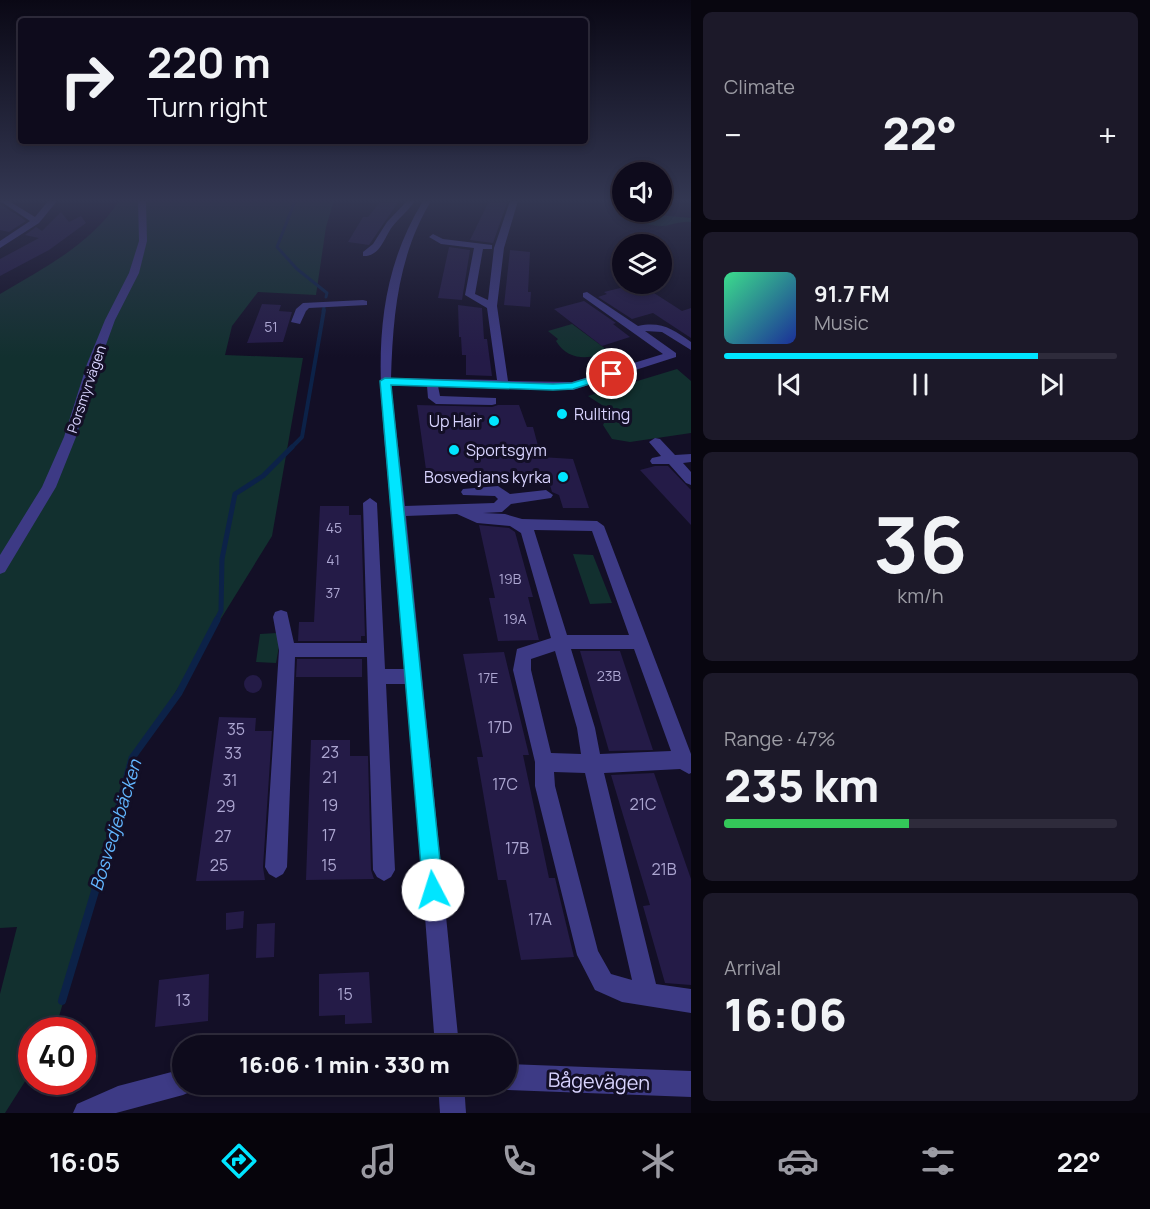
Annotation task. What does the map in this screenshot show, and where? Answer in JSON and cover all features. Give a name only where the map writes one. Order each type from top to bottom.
[{"type":"street","name":"Porsmyrvägen","points":[[0,568],[49,488],[70,437],[97,353],[110,320],[134,273],[140,253]]},
{"type":"street","points":[[403,253],[397,269],[387,325],[385,381],[415,676],[446,1035]]},
{"type":"street","points":[[478,253],[470,295],[492,306]]},
{"type":"street","points":[[498,253],[492,306],[503,385]]},
{"type":"street","points":[[587,295],[672,355]]},
{"type":"street","points":[[296,322],[301,309],[307,304],[363,303]]},
{"type":"street","points":[[636,330],[650,326],[662,326],[691,348]]},
{"type":"street","points":[[385,381],[573,386],[691,348]]},
{"type":"street","points":[[432,383],[436,400],[492,401]]},
{"type":"street","points":[[655,442],[663,460],[691,480]]},
{"type":"street","points":[[663,460],[691,458]]},
{"type":"street","points":[[468,492],[498,491],[507,498]]},
{"type":"street","points":[[398,511],[497,508],[507,498],[546,495]]},
{"type":"street","points":[[370,503],[384,870]]},
{"type":"street","points":[[459,509],[475,517],[509,519],[522,524],[597,526],[688,763],[544,762]]},
{"type":"street","points":[[522,524],[528,531],[586,728],[592,764],[647,995]]},
{"type":"street","points":[[276,867],[287,650],[281,617]]},
{"type":"street","points":[[640,642],[562,642],[523,654],[522,670],[544,762],[545,786],[588,955],[603,982],[622,990],[691,1001]]},
{"type":"street","points":[[287,650],[375,650]]},
{"type":"street","points":[[376,677],[415,676]]},
{"type":"street","name":"Bågevägen","points":[[517,1077],[691,1084]]},
{"type":"street","points":[[87,1113],[118,1099],[172,1085]]},
{"type":"street","points":[[452,1095],[453,1113]]},
{"type":"green space","points":[[66,253],[322,253],[316,295],[258,292],[232,326],[225,355],[303,358],[272,536],[136,756],[59,1017],[18,1017],[18,1092],[5,1113],[0,1113],[0,994],[17,927],[0,928],[0,294]]},
{"type":"green space","points":[[572,324],[610,352],[588,357],[567,353],[556,341],[558,339],[548,331]]},
{"type":"green space","points":[[677,369],[691,381],[691,433],[630,442],[612,439],[603,425],[608,415],[605,407],[588,396]]},
{"type":"green space","points":[[573,554],[593,555],[612,603],[590,604]]},
{"type":"green space","points":[[277,633],[280,641],[276,663],[256,662],[260,634]]},
{"type":"building","points":[[11,253],[43,253],[0,276],[0,259]]},
{"type":"building","points":[[448,253],[470,253],[462,300],[438,298]]},
{"type":"building","points":[[510,253],[530,253],[528,292],[531,292],[530,307],[504,305]]},
{"type":"building","points":[[612,290],[612,294],[656,294],[682,311],[691,308],[691,338],[653,313],[632,319],[598,297],[607,294],[604,292]]},
{"type":"building","points":[[584,301],[616,323],[613,324],[630,337],[602,346],[554,309]]},
{"type":"building","points":[[262,304],[281,305],[279,311],[292,312],[283,342],[247,343]]},
{"type":"building","points":[[458,305],[482,308],[484,339],[487,339],[492,376],[466,375],[466,355],[462,355],[461,337],[459,337]]},
{"type":"building","points":[[417,405],[492,407],[519,405],[527,427],[533,427],[541,457],[573,459],[589,508],[563,508],[559,495],[552,492],[549,482],[428,484]]},
{"type":"building","points":[[655,466],[668,466],[691,490],[691,525],[640,470]]},
{"type":"building","points":[[320,506],[349,506],[349,515],[361,515],[365,636],[361,636],[361,641],[298,641],[299,622],[314,622]]},
{"type":"building","points":[[479,525],[509,528],[515,532],[533,597],[528,597],[539,640],[498,641],[489,598],[495,598]]},
{"type":"building","points":[[580,651],[620,651],[653,750],[609,751]]},
{"type":"building","points":[[504,652],[529,755],[523,755],[549,878],[555,878],[574,957],[521,960],[506,880],[498,880],[477,757],[483,757],[463,654]]},
{"type":"building","points":[[297,659],[362,659],[362,677],[296,677]]},
{"type":"building","points":[[253,675],[259,678],[262,684],[259,690],[253,693],[247,690],[244,684],[247,678]]},
{"type":"building","points":[[219,717],[256,718],[255,731],[272,731],[263,867],[265,880],[196,881]]},
{"type":"building","points":[[311,740],[350,740],[350,756],[368,756],[371,870],[374,879],[306,880]]},
{"type":"building","points":[[654,773],[691,879],[691,985],[665,983],[643,906],[650,905],[611,775]]},
{"type":"building","points":[[244,911],[243,928],[226,930],[226,913]]},
{"type":"building","points":[[275,923],[274,957],[256,958],[257,924]]},
{"type":"building","points":[[369,972],[372,1023],[345,1024],[345,1015],[319,1016],[319,974]]},
{"type":"building","points":[[209,974],[208,1021],[155,1027],[159,980]]},
{"type":"waterway","name":"Bosvedjebäcken","points":[[282,253],[297,269],[327,293],[326,297]]},
{"type":"waterway","name":"Bosvedjebäcken","points":[[323,311],[324,307]]},
{"type":"waterway","name":"Bosvedjebäcken","points":[[216,621],[221,611],[222,559],[235,494],[263,476],[302,437],[324,310]]},
{"type":"waterway","name":"Bosvedjebäcken","points":[[110,839],[132,758],[179,693],[217,620]]},
{"type":"waterway","name":"Bosvedjebäcken","points":[[62,1001],[111,838]]},
{"type":"place","name":"Rullting","points":[[562,414]]},
{"type":"place","name":"Up Hair","points":[[494,421]]},
{"type":"place","name":"Sportsgym","points":[[454,450]]},
{"type":"place","name":"Bosvedjans kyrka","points":[[563,477]]},
{"type":"route","points":[[433,890],[412,644],[385,381],[553,387],[573,386],[612,374]]}]
